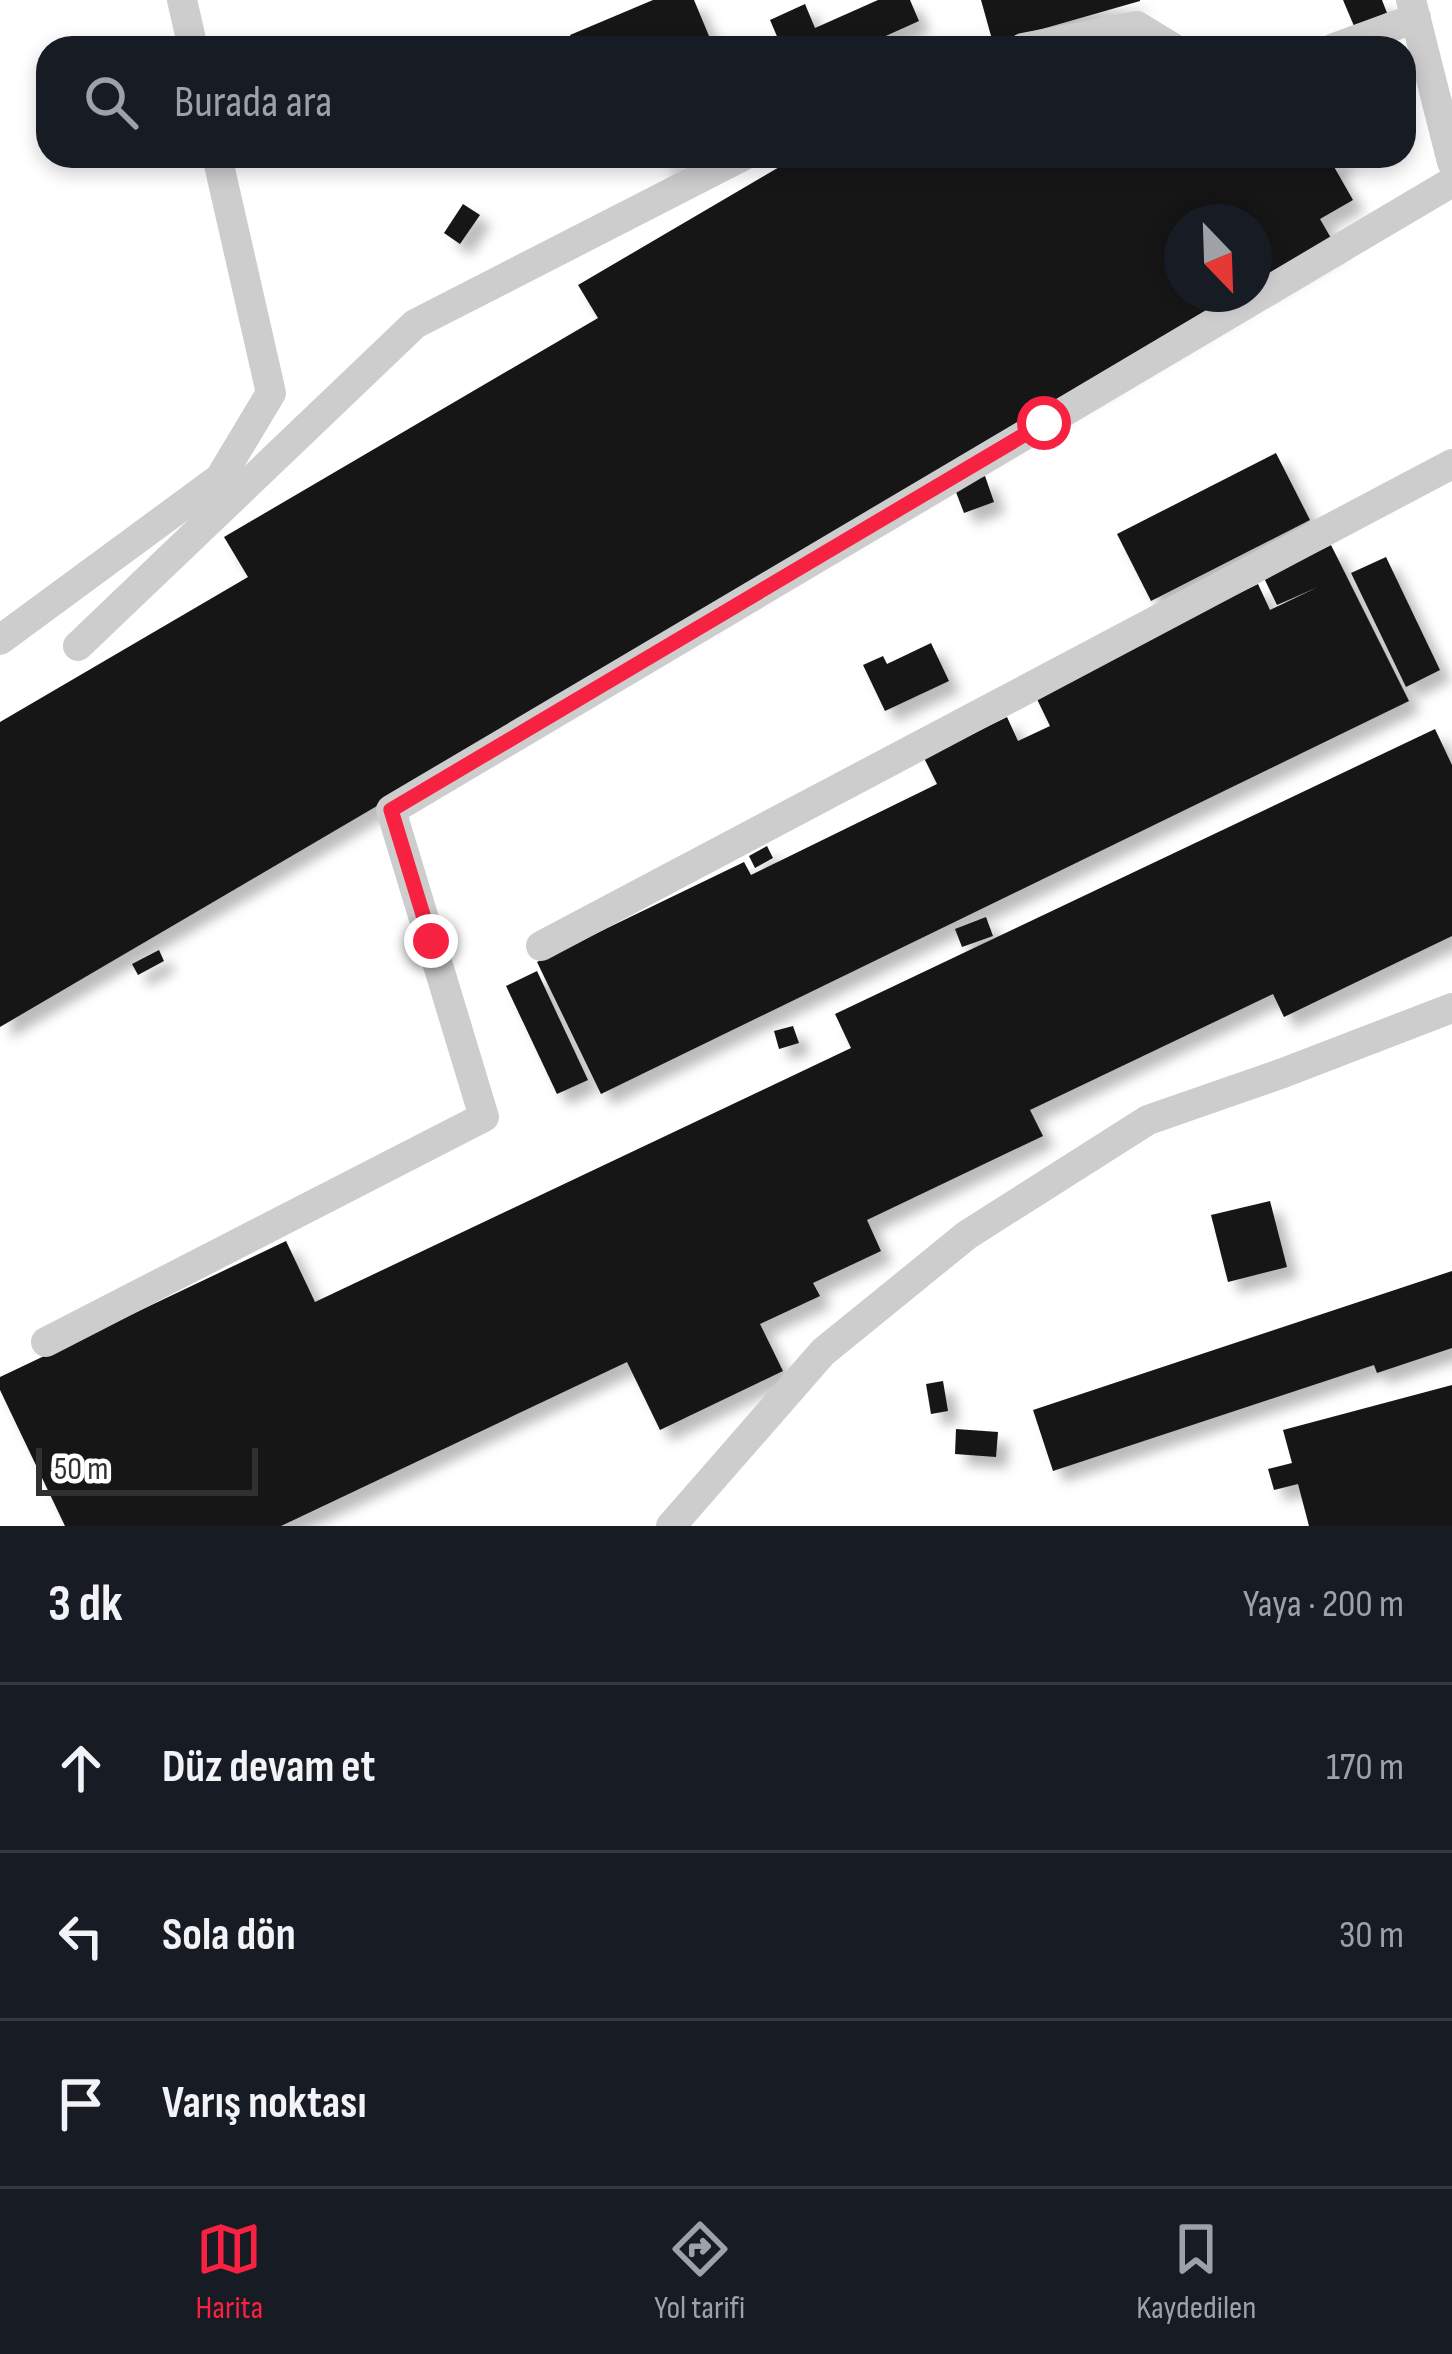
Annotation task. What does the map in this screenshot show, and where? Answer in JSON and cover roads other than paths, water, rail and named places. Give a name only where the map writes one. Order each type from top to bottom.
[{"type":"street","points":[[182,0],[190,36]]},
{"type":"street","points":[[1358,36],[1413,9],[1452,162]]},
{"type":"street","points":[[1085,36],[1137,26],[1154,36]]},
{"type":"street","points":[[0,640],[220,478],[271,393],[220,168]]},
{"type":"street","points":[[78,646],[415,324],[720,168]]},
{"type":"street","points":[[46,1342],[484,1117],[391,810],[1452,182]]},
{"type":"street","points":[[541,946],[1452,464]]},
{"type":"street","points":[[671,1526],[824,1352],[967,1235],[1148,1120],[1452,1008]]}]
